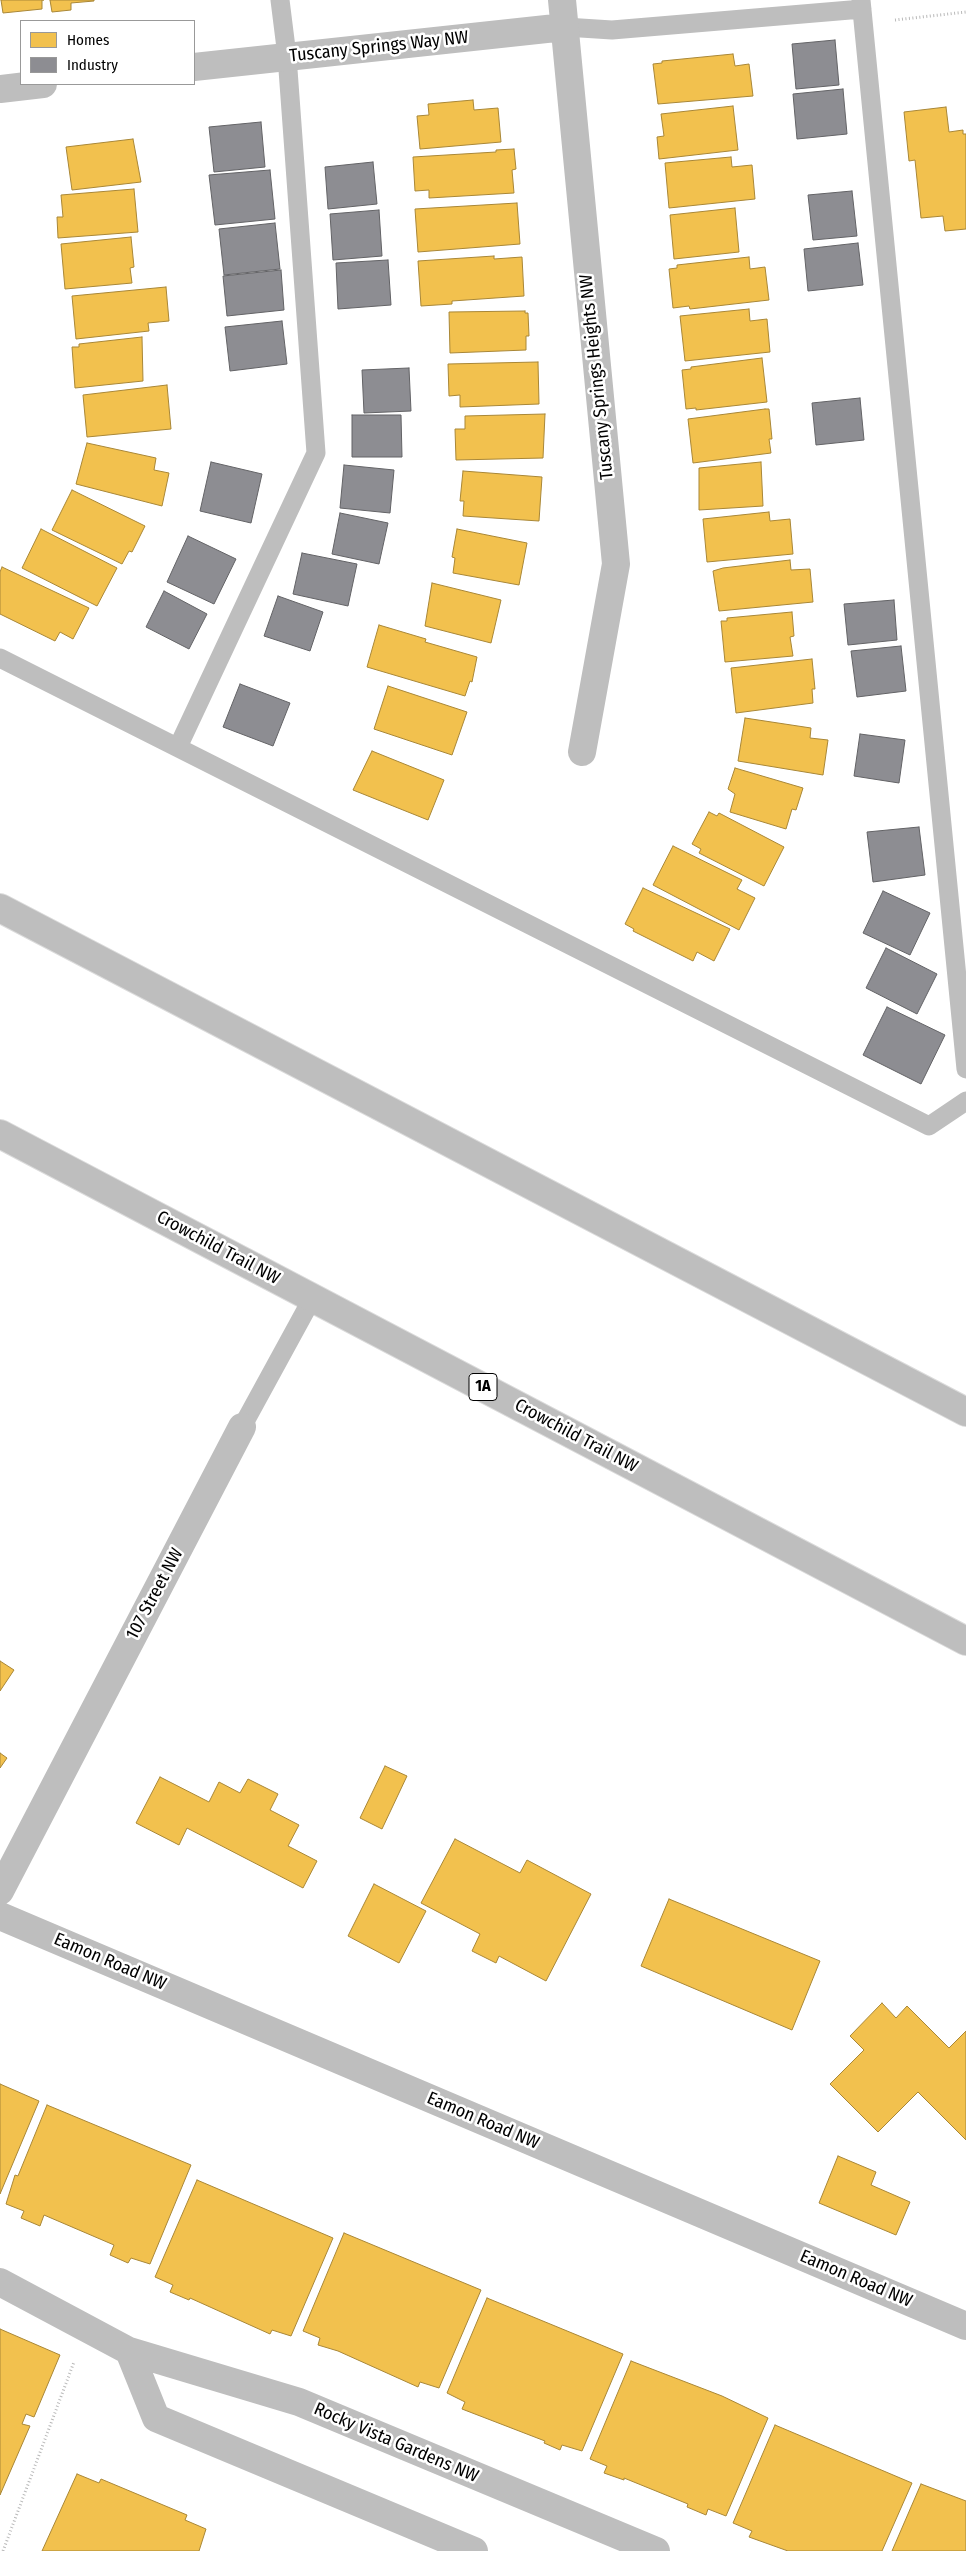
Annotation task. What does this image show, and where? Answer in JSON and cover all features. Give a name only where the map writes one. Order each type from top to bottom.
[{"type":"main road","name":"Tuscany Springs Heights NW","points":[[562,0],[616,564],[582,752]]},
{"type":"main road","name":"Tuscany Springs Way NW","points":[[195,67],[565,28]]},
{"type":"main road","points":[[0,89],[35,85]]},
{"type":"main road","points":[[0,908],[966,1412]]},
{"type":"main road","name":"Crowchild Trail NW","points":[[0,1134],[966,1641]]},
{"type":"main road","name":"107 Street NW","points":[[0,1891],[242,1428]]},
{"type":"main road","name":"Eamon Road NW","points":[[0,1916],[966,2326]]},
{"type":"main road","name":"Rocky Vista Gardens NW","points":[[0,2282],[130,2350],[299,2402],[656,2551]]},
{"type":"main road","points":[[130,2350],[156,2418],[474,2551]]},
{"type":"lane","points":[[178,747],[316,453],[287,56],[280,0]]},
{"type":"lane","points":[[565,28],[612,30],[862,5],[966,1069]]},
{"type":"lane","points":[[0,658],[929,1126],[966,1101]]},
{"type":"lane","name":"107 Street NW","points":[[242,1428],[313,1297]]},
{"type":"path","points":[[862,5],[892,20],[966,12]]},
{"type":"path","points":[[3,2551],[87,2328]]},
{"type":"building: Homes","points":[[1,0],[42,0],[42,9],[3,13]]},
{"type":"building: Homes","points":[[50,0],[94,1],[71,3],[71,10],[52,12]]},
{"type":"building: Homes","points":[[733,54],[735,66],[749,64],[753,96],[658,104],[653,64],[662,63],[662,61]]},
{"type":"building: Homes","points":[[473,100],[474,110],[498,108],[501,142],[420,149],[417,116],[429,115],[428,104]]},
{"type":"building: Homes","points":[[733,106],[738,150],[659,159],[657,137],[664,136],[661,114]]},
{"type":"building: Homes","points":[[946,107],[949,132],[963,130],[963,134],[966,134],[966,229],[945,231],[943,216],[921,218],[915,160],[909,161],[904,112]]},
{"type":"building: Homes","points":[[133,139],[141,182],[72,190],[66,147]]},
{"type":"building: Homes","points":[[514,149],[516,169],[512,170],[514,193],[429,198],[429,190],[415,191],[413,157],[496,152],[496,150]]},
{"type":"building: Homes","points":[[731,157],[732,167],[752,165],[755,199],[669,208],[665,163]]},
{"type":"building: Homes","points":[[134,189],[138,232],[58,238],[57,217],[63,217],[61,195]]},
{"type":"building: Homes","points":[[517,203],[520,244],[418,252],[415,209]]},
{"type":"building: Homes","points":[[735,208],[739,252],[674,259],[670,215]]},
{"type":"building: Homes","points":[[131,237],[134,267],[130,268],[132,283],[65,289],[61,244]]},
{"type":"building: Homes","points":[[494,256],[494,259],[522,257],[524,296],[452,301],[452,304],[421,306],[418,261]]},
{"type":"building: Homes","points":[[749,257],[750,269],[765,267],[769,300],[690,309],[689,306],[673,308],[669,269],[677,268],[677,265]]},
{"type":"building: Homes","points":[[166,287],[169,321],[148,323],[149,331],[76,339],[72,296]]},
{"type":"building: Homes","points":[[749,309],[750,321],[767,319],[770,352],[685,361],[680,316]]},
{"type":"building: Homes","points":[[525,311],[525,313],[528,313],[529,336],[526,336],[526,350],[450,353],[449,312]]},
{"type":"building: Homes","points":[[142,337],[143,381],[75,388],[72,347],[79,347],[79,344]]},
{"type":"building: Homes","points":[[762,358],[767,402],[696,410],[696,408],[686,409],[682,370],[691,369],[691,367]]},
{"type":"building: Homes","points":[[538,362],[539,404],[460,407],[460,395],[449,396],[448,364]]},
{"type":"building: Homes","points":[[167,385],[171,429],[87,437],[83,395]]},
{"type":"building: Homes","points":[[769,409],[772,439],[769,439],[771,453],[693,463],[688,419]]},
{"type":"building: Homes","points":[[545,414],[543,458],[456,460],[455,429],[465,429],[465,416]]},
{"type":"building: Homes","points":[[87,443],[156,458],[154,470],[169,473],[162,506],[76,484]]},
{"type":"building: Homes","points":[[761,462],[763,506],[699,510],[699,468]]},
{"type":"building: Homes","points":[[463,471],[542,477],[539,521],[463,516],[464,501],[460,501]]},
{"type":"building: Homes","points":[[72,490],[145,526],[132,552],[129,551],[122,564],[52,530]]},
{"type":"building: Homes","points":[[769,512],[770,521],[790,519],[793,554],[707,562],[703,519]]},
{"type":"building: Homes","points":[[41,529],[117,568],[97,606],[22,568]]},
{"type":"building: Homes","points":[[457,529],[527,543],[519,585],[453,573],[455,558],[452,557]]},
{"type":"building: Homes","points":[[790,560],[791,570],[810,569],[813,602],[719,611],[713,571],[723,568]]},
{"type":"building: Homes","points":[[2,567],[89,608],[73,639],[60,632],[55,641],[0,614],[0,572]]},
{"type":"building: Homes","points":[[432,583],[501,600],[491,643],[425,626]]},
{"type":"building: Homes","points":[[792,612],[794,636],[790,637],[793,656],[725,662],[721,621],[727,621],[727,618]]},
{"type":"building: Homes","points":[[379,625],[426,639],[425,642],[477,657],[472,682],[470,681],[465,696],[367,667]]},
{"type":"building: Homes","points":[[812,659],[815,689],[812,689],[813,703],[736,713],[731,668]]},
{"type":"building: Homes","points":[[388,686],[467,712],[452,755],[374,729]]},
{"type":"building: Homes","points":[[745,718],[811,728],[810,738],[828,740],[823,775],[738,761]]},
{"type":"building: Homes","points":[[372,751],[444,780],[428,820],[353,790]]},
{"type":"building: Homes","points":[[735,768],[803,788],[796,810],[792,809],[786,829],[730,812],[735,794],[728,789]]},
{"type":"building: Homes","points":[[709,812],[717,816],[719,813],[784,847],[764,886],[699,853],[701,849],[692,844]]},
{"type":"building: Homes","points":[[673,846],[742,880],[737,889],[755,898],[739,930],[653,885]]},
{"type":"building: Homes","points":[[643,888],[730,929],[714,961],[697,952],[693,961],[633,931],[634,929],[625,924]]},
{"type":"building: Homes","points":[[0,1661],[14,1670],[0,1691]]},
{"type":"building: Homes","points":[[0,1753],[7,1758],[0,1768]]},
{"type":"building: Homes","points":[[385,1766],[407,1776],[382,1829],[360,1818]]},
{"type":"building: Homes","points":[[160,1777],[209,1802],[219,1782],[240,1793],[248,1779],[278,1794],[270,1810],[299,1825],[288,1846],[317,1861],[303,1888],[187,1828],[179,1845],[136,1823]]},
{"type":"building: Homes","points":[[455,1839],[520,1873],[527,1860],[591,1894],[546,1981],[499,1956],[496,1963],[472,1951],[480,1934],[421,1903]]},
{"type":"building: Homes","points":[[374,1884],[426,1911],[399,1963],[348,1936]]},
{"type":"building: Homes","points":[[669,1899],[820,1961],[792,2030],[641,1966]]},
{"type":"building: Homes","points":[[882,2003],[896,2018],[907,2006],[949,2048],[966,2031],[966,2140],[918,2092],[878,2132],[830,2084],[864,2050],[850,2036]]},
{"type":"building: Homes","points":[[0,2084],[39,2101],[0,2194]]},
{"type":"building: Homes","points":[[47,2105],[191,2165],[150,2264],[131,2258],[128,2263],[110,2255],[114,2245],[44,2215],[40,2226],[21,2218],[24,2211],[6,2204],[15,2175],[18,2176]]},
{"type":"building: Homes","points":[[838,2156],[876,2172],[871,2185],[910,2202],[896,2235],[819,2203]]},
{"type":"building: Homes","points":[[197,2180],[333,2238],[291,2336],[272,2330],[270,2334],[190,2298],[189,2300],[170,2292],[173,2285],[155,2277]]},
{"type":"building: Homes","points":[[344,2233],[481,2290],[439,2388],[420,2382],[418,2387],[338,2351],[318,2345],[320,2338],[303,2331]]},
{"type":"building: Homes","points":[[487,2298],[623,2354],[582,2451],[562,2445],[560,2450],[544,2443],[545,2441],[462,2409],[465,2402],[447,2393]]},
{"type":"building: Homes","points":[[0,2329],[60,2355],[34,2417],[26,2414],[22,2424],[30,2426],[0,2495]]},
{"type":"building: Homes","points":[[631,2361],[722,2396],[768,2418],[726,2516],[708,2509],[706,2515],[687,2507],[688,2504],[624,2478],[624,2480],[604,2473],[607,2466],[590,2459]]},
{"type":"building: Homes","points":[[775,2425],[912,2483],[882,2551],[788,2551],[749,2537],[752,2531],[733,2523]]},
{"type":"building: Homes","points":[[77,2474],[99,2483],[101,2479],[187,2515],[185,2520],[206,2529],[199,2551],[42,2551]]},
{"type":"building: Homes","points":[[921,2484],[966,2501],[966,2551],[892,2551]]},
{"type":"building: Industry","points":[[835,40],[839,85],[796,89],[792,44]]},
{"type":"building: Industry","points":[[843,89],[847,134],[797,139],[793,94]]},
{"type":"building: Industry","points":[[261,122],[265,167],[214,172],[209,127]]},
{"type":"building: Industry","points":[[373,162],[377,204],[328,209],[325,167]]},
{"type":"building: Industry","points":[[270,170],[275,219],[215,225],[209,175]]},
{"type":"building: Industry","points":[[852,191],[857,236],[813,240],[808,195]]},
{"type":"building: Industry","points":[[379,210],[382,256],[333,260],[330,214]]},
{"type":"building: Industry","points":[[275,223],[280,269],[224,275],[219,229]]},
{"type":"building: Industry","points":[[858,243],[863,285],[808,291],[804,249]]},
{"type":"building: Industry","points":[[388,260],[391,305],[338,309],[336,263]]},
{"type":"building: Industry","points":[[281,270],[284,310],[227,316],[223,276]]},
{"type":"building: Industry","points":[[282,321],[287,364],[230,371],[225,327]]},
{"type":"building: Industry","points":[[409,368],[411,411],[364,413],[362,370]]},
{"type":"building: Industry","points":[[860,398],[864,440],[816,445],[812,403]]},
{"type":"building: Industry","points":[[352,415],[401,415],[402,457],[352,457]]},
{"type":"building: Industry","points":[[211,462],[262,474],[251,523],[200,511]]},
{"type":"building: Industry","points":[[344,465],[394,470],[390,513],[340,508]]},
{"type":"building: Industry","points":[[340,513],[388,523],[379,564],[332,554]]},
{"type":"building: Industry","points":[[188,536],[236,559],[214,604],[167,582]]},
{"type":"building: Industry","points":[[302,553],[357,564],[348,606],[293,594]]},
{"type":"building: Industry","points":[[164,591],[207,614],[189,649],[146,627]]},
{"type":"building: Industry","points":[[278,596],[323,612],[310,651],[264,636]]},
{"type":"building: Industry","points":[[894,600],[897,640],[848,645],[844,604]]},
{"type":"building: Industry","points":[[901,646],[906,691],[857,697],[851,651]]},
{"type":"building: Industry","points":[[240,684],[290,703],[273,746],[223,727]]},
{"type":"building: Industry","points":[[860,734],[905,740],[899,783],[854,776]]},
{"type":"building: Industry","points":[[919,827],[925,875],[873,882],[867,832]]},
{"type":"building: Industry","points":[[883,891],[930,913],[910,955],[863,933]]},
{"type":"building: Industry","points":[[886,948],[937,974],[917,1014],[866,988]]},
{"type":"building: Industry","points":[[887,1007],[945,1035],[921,1084],[863,1055]]}]
